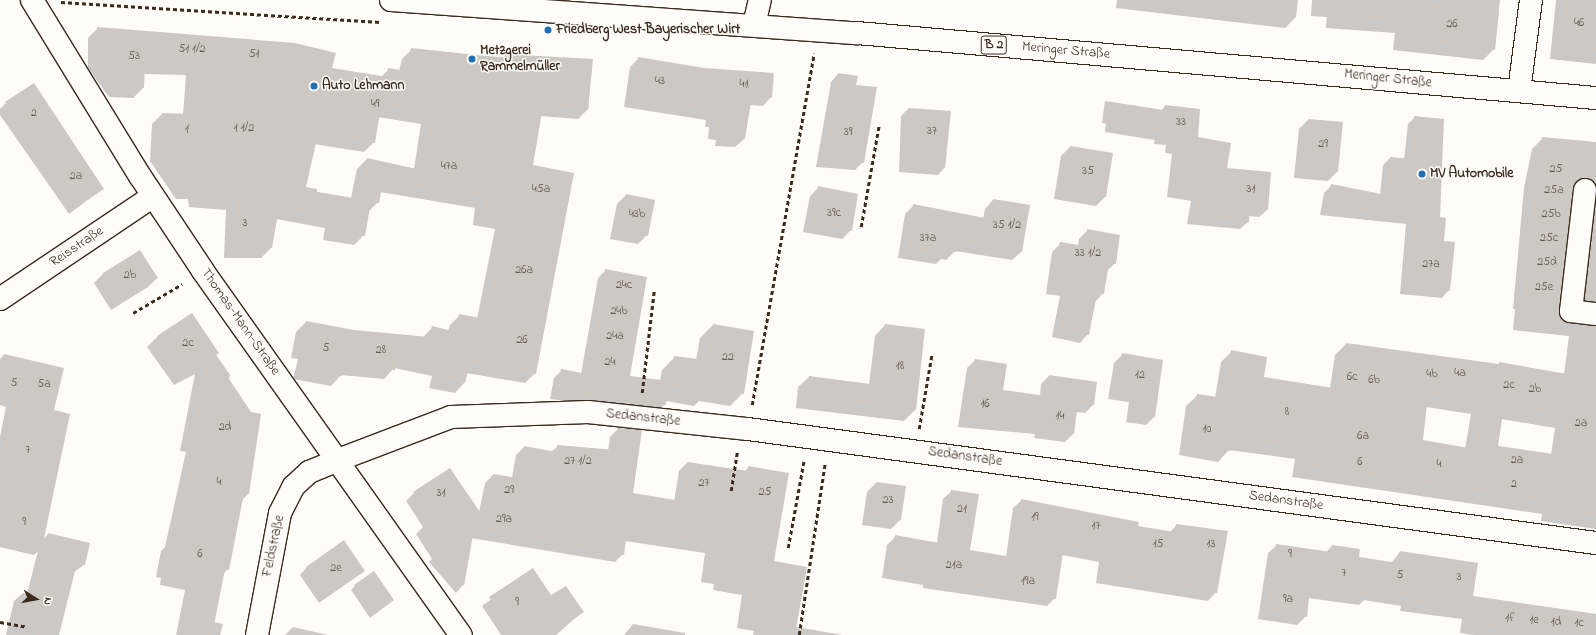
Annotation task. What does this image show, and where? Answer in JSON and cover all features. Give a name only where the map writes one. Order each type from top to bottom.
[{"type":"street","name":"Thomas-Mann-Straße","points":[[32,0],[153,196],[203,271],[462,635]]},
{"type":"street","name":"Meringer Straße","points":[[391,0],[818,30],[1596,98]]},
{"type":"street","points":[[754,25],[760,0]]},
{"type":"street","points":[[1520,91],[1531,0]]},
{"type":"street","points":[[1586,190],[1571,311],[1596,314]]},
{"type":"street","name":"Reisstraße","points":[[0,299],[153,196]]},
{"type":"street","name":"Sedanstraße","points":[[338,460],[451,417],[588,412],[744,428],[916,450],[1596,543]]},
{"type":"street","name":"Feldstraße","points":[[257,635],[280,513],[294,486],[309,472],[338,460]]},
{"type":"path","points":[[731,491],[818,30]]},
{"type":"path","points":[[861,227],[880,125]]},
{"type":"path","points":[[133,313],[203,271]]},
{"type":"path","points":[[640,417],[654,291]]},
{"type":"path","points":[[916,450],[932,352]]},
{"type":"path","points":[[788,548],[808,437]]},
{"type":"path","points":[[799,635],[830,440]]},
{"type":"path","points":[[0,622],[27,627]]},
{"type":"building","points":[[1312,0],[1404,0],[1499,11],[1495,50],[1404,39],[1406,22],[1311,16]]},
{"type":"building","points":[[1565,0],[1596,0],[1596,52],[1560,48]]},
{"type":"building","points":[[97,27],[295,43],[336,53],[332,68],[387,77],[388,68],[406,71],[411,48],[504,58],[505,54],[593,59],[588,110],[543,106],[533,165],[574,173],[536,374],[470,363],[465,383],[439,378],[441,366],[396,356],[395,370],[344,365],[342,376],[303,369],[307,349],[301,348],[306,321],[354,330],[429,337],[432,326],[456,332],[459,314],[485,319],[504,219],[482,215],[485,198],[383,182],[379,203],[371,201],[365,236],[332,230],[334,218],[279,208],[272,248],[234,248],[236,200],[199,197],[197,190],[186,189],[160,150],[162,113],[192,114],[195,65],[145,64],[144,88],[119,87],[98,58]],"holes":[[[381,106],[431,114],[421,170],[367,158],[358,198],[366,200],[317,192],[317,189],[306,187],[318,134],[375,143]]]},
{"type":"building","points":[[638,57],[704,68],[774,73],[772,98],[752,96],[745,139],[723,137],[724,132],[716,131],[717,119],[713,118],[714,112],[632,99]]},
{"type":"building","points":[[838,73],[858,76],[856,85],[877,87],[864,163],[823,160]]},
{"type":"building","points":[[34,83],[104,189],[77,207],[5,102]]},
{"type":"building","points":[[1105,101],[1164,110],[1165,105],[1200,109],[1198,137],[1231,143],[1227,168],[1271,172],[1268,210],[1250,208],[1249,222],[1194,217],[1198,194],[1174,190],[1179,147],[1172,146],[1173,138],[1161,137],[1162,133],[1102,123]]},
{"type":"building","points":[[908,108],[951,111],[945,168],[905,166]]},
{"type":"building","points":[[1414,116],[1444,119],[1440,217],[1446,218],[1444,241],[1455,242],[1450,291],[1407,287],[1413,218],[1327,208],[1331,184],[1386,195],[1390,157],[1411,159]]},
{"type":"building","points":[[1308,119],[1343,122],[1338,172],[1303,169]]},
{"type":"building","points":[[1542,137],[1596,142],[1596,184],[1587,178],[1580,178],[1573,189],[1559,310],[1564,321],[1596,326],[1596,517],[1552,510],[1553,503],[1302,466],[1306,449],[1232,438],[1230,451],[1189,444],[1197,394],[1224,398],[1231,350],[1267,357],[1264,377],[1339,389],[1346,343],[1499,364],[1499,362],[1572,375],[1580,325],[1524,319],[1526,298],[1523,298],[1535,176]],"holes":[[[1428,395],[1481,403],[1474,449],[1423,440]],[[1504,406],[1566,417],[1560,455],[1498,446]]]},
{"type":"building","points":[[1070,146],[1113,153],[1106,197],[1063,191]]},
{"type":"building","points":[[818,186],[858,194],[852,231],[812,224]]},
{"type":"building","points":[[626,194],[655,200],[648,236],[619,230]]},
{"type":"building","points":[[993,199],[1030,205],[1022,252],[958,241],[956,252],[946,250],[945,256],[907,249],[913,204],[990,219]]},
{"type":"building","points":[[1596,204],[1596,301],[1585,300]]},
{"type":"building","points":[[1087,229],[1120,235],[1116,264],[1109,263],[1104,294],[1097,293],[1089,335],[1059,329],[1067,288],[1054,286],[1060,242],[1084,246]]},
{"type":"building","points":[[140,250],[158,278],[120,302],[103,273]]},
{"type":"building","points":[[605,269],[647,277],[630,376],[669,381],[666,405],[622,403],[622,401],[558,391],[561,369],[587,374]]},
{"type":"building","points":[[192,313],[219,353],[216,355],[230,375],[229,379],[251,412],[261,414],[249,494],[244,493],[229,570],[225,569],[212,635],[184,635],[195,580],[169,575],[171,568],[165,567],[171,540],[174,541],[195,442],[190,441],[205,365],[184,376],[157,336]]},
{"type":"building","points":[[713,324],[754,331],[744,394],[710,388],[708,393],[670,387],[674,356],[706,360]]},
{"type":"building","points":[[885,324],[925,329],[916,410],[807,398],[809,376],[877,385]]},
{"type":"building","points":[[1122,353],[1163,360],[1155,417],[1134,414],[1137,394],[1116,391]]},
{"type":"building","points":[[4,354],[64,368],[54,410],[70,414],[42,548],[0,538],[0,464],[13,399],[0,396],[0,371]]},
{"type":"building","points":[[975,359],[1007,364],[1003,390],[1046,396],[1049,375],[1097,382],[1094,405],[1078,403],[1074,434],[1042,431],[1043,426],[999,421],[998,424],[966,419]]},
{"type":"building","points":[[618,428],[642,430],[633,493],[681,501],[687,462],[748,471],[748,466],[789,473],[774,561],[807,567],[796,629],[744,620],[750,587],[720,582],[722,576],[708,574],[713,545],[627,532],[624,555],[474,529],[464,586],[450,567],[447,568],[437,553],[440,551],[423,525],[432,519],[413,492],[450,468],[484,518],[493,474],[518,478],[524,446],[557,452],[557,445],[615,450]]},
{"type":"building","points":[[876,482],[906,486],[901,520],[871,516]]},
{"type":"building","points":[[951,490],[979,494],[970,550],[1012,557],[1021,499],[1139,522],[1138,526],[1175,532],[1176,524],[1228,531],[1217,593],[1103,575],[1107,554],[1064,546],[1056,599],[930,580],[931,577],[889,570],[895,535],[944,544]]},
{"type":"building","points":[[48,533],[90,543],[85,565],[77,563],[59,635],[35,635],[45,615],[28,611]]},
{"type":"building","points":[[344,540],[365,571],[327,597],[306,567]]},
{"type":"building","points":[[1276,544],[1331,552],[1332,545],[1360,549],[1359,557],[1398,563],[1400,551],[1478,563],[1473,596],[1596,614],[1596,635],[1496,635],[1497,629],[1468,625],[1470,611],[1408,602],[1409,597],[1370,591],[1369,597],[1310,589],[1307,617],[1266,611]]},
{"type":"building","points":[[533,568],[551,595],[566,586],[584,612],[550,635],[514,635],[489,597]]},
{"type":"building","points":[[374,571],[394,600],[375,614],[354,585]]},
{"type":"place","name":"Friedberg West Bayerischer Wirt","points":[[548,30]]},
{"type":"place","name":"Metzgerei Rammelmüller","points":[[472,59]]},
{"type":"place","name":"Auto Lehmann","points":[[314,86]]},
{"type":"place","name":"MV Automobile","points":[[1422,174]]}]
